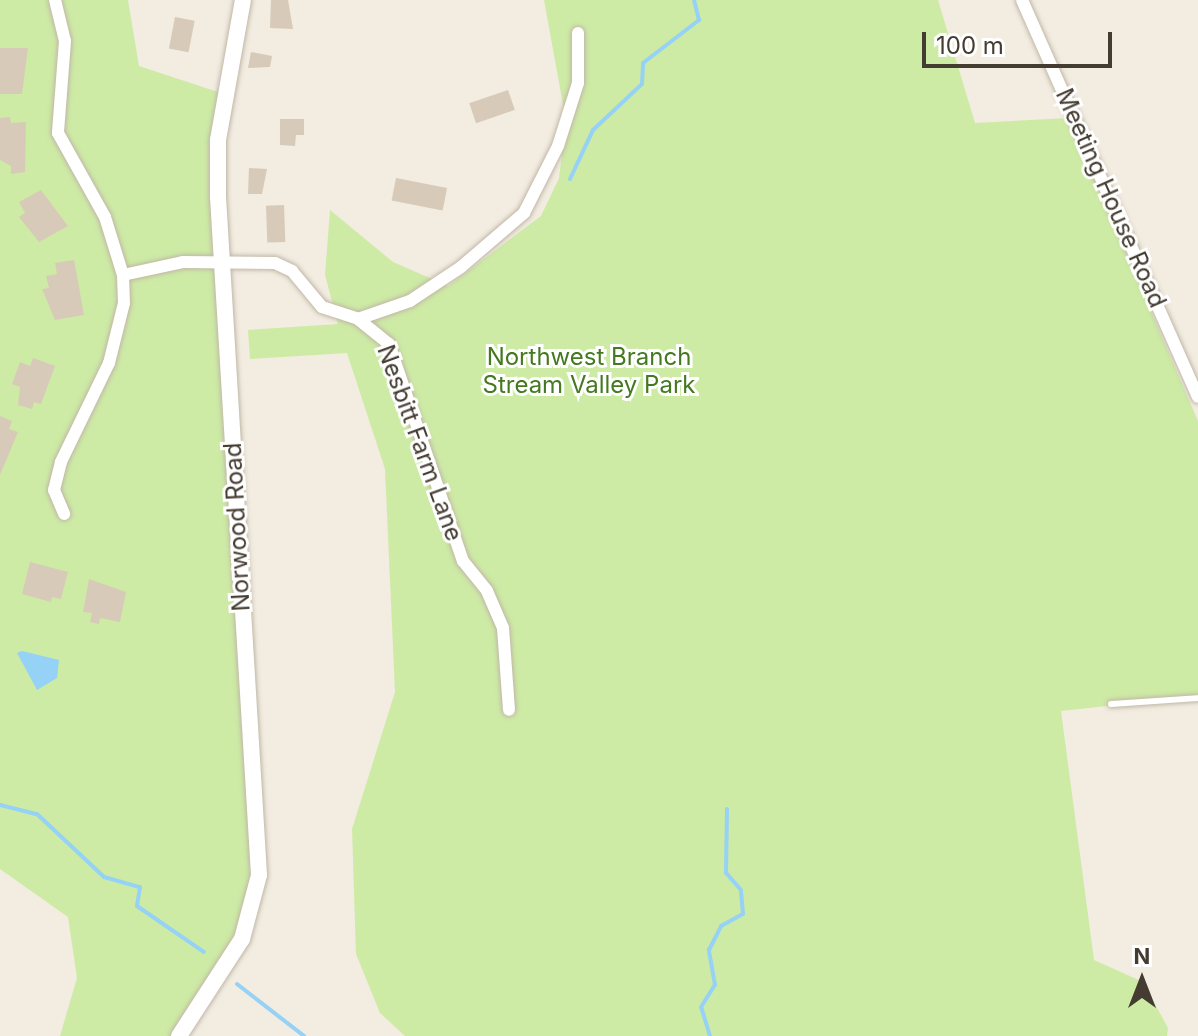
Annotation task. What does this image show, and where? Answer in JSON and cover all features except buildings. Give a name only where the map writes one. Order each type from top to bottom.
[{"type":"street","points":[[55,0],[65,41],[58,133],[105,217],[123,275],[121,323],[109,363],[61,462],[54,490],[64,514]]},
{"type":"street","name":"Norwood Road","points":[[179,1036],[242,939],[259,875],[221,261],[218,140],[243,0]]},
{"type":"street","name":"Meeting House Road","points":[[1022,0],[1198,397]]},
{"type":"street","name":"Nesbitt Farm Lane","points":[[358,319],[396,310],[461,267],[524,213],[558,146],[575,94],[578,33]]},
{"type":"street","name":"Nesbitt Farm Lane","points":[[123,275],[183,262],[221,261],[284,267],[322,307],[358,319],[389,344],[463,561],[496,609],[509,670],[509,710]]},
{"type":"lane","points":[[1111,704],[1198,698]]},
{"type":"green space","points":[[0,0],[128,0],[139,66],[224,94],[218,140],[254,903],[179,1036],[60,1036],[77,978],[68,917],[0,869]]},
{"type":"green space","name":"Northwest Branch Stream Valley Park","points":[[544,0],[938,0],[975,123],[1068,118],[1198,421],[1198,696],[1061,711],[1094,960],[1143,982],[1168,1028],[1167,1036],[405,1036],[380,1013],[356,954],[352,829],[395,692],[385,469],[347,353],[250,359],[248,330],[338,324],[325,275],[330,210],[393,262],[448,286],[541,216],[559,178],[566,121]]},
{"type":"water","points":[[22,651],[59,660],[57,678],[37,690],[17,653]]},
{"type":"waterway","points":[[570,179],[593,130],[642,84],[643,63],[699,20],[694,0]]},
{"type":"waterway","points":[[0,805],[37,814],[104,877],[140,887],[137,906],[204,952]]},
{"type":"waterway","points":[[710,1036],[701,1007],[715,985],[709,950],[721,926],[743,914],[741,890],[726,873],[727,809]]},
{"type":"waterway","points":[[237,984],[304,1036]]}]
